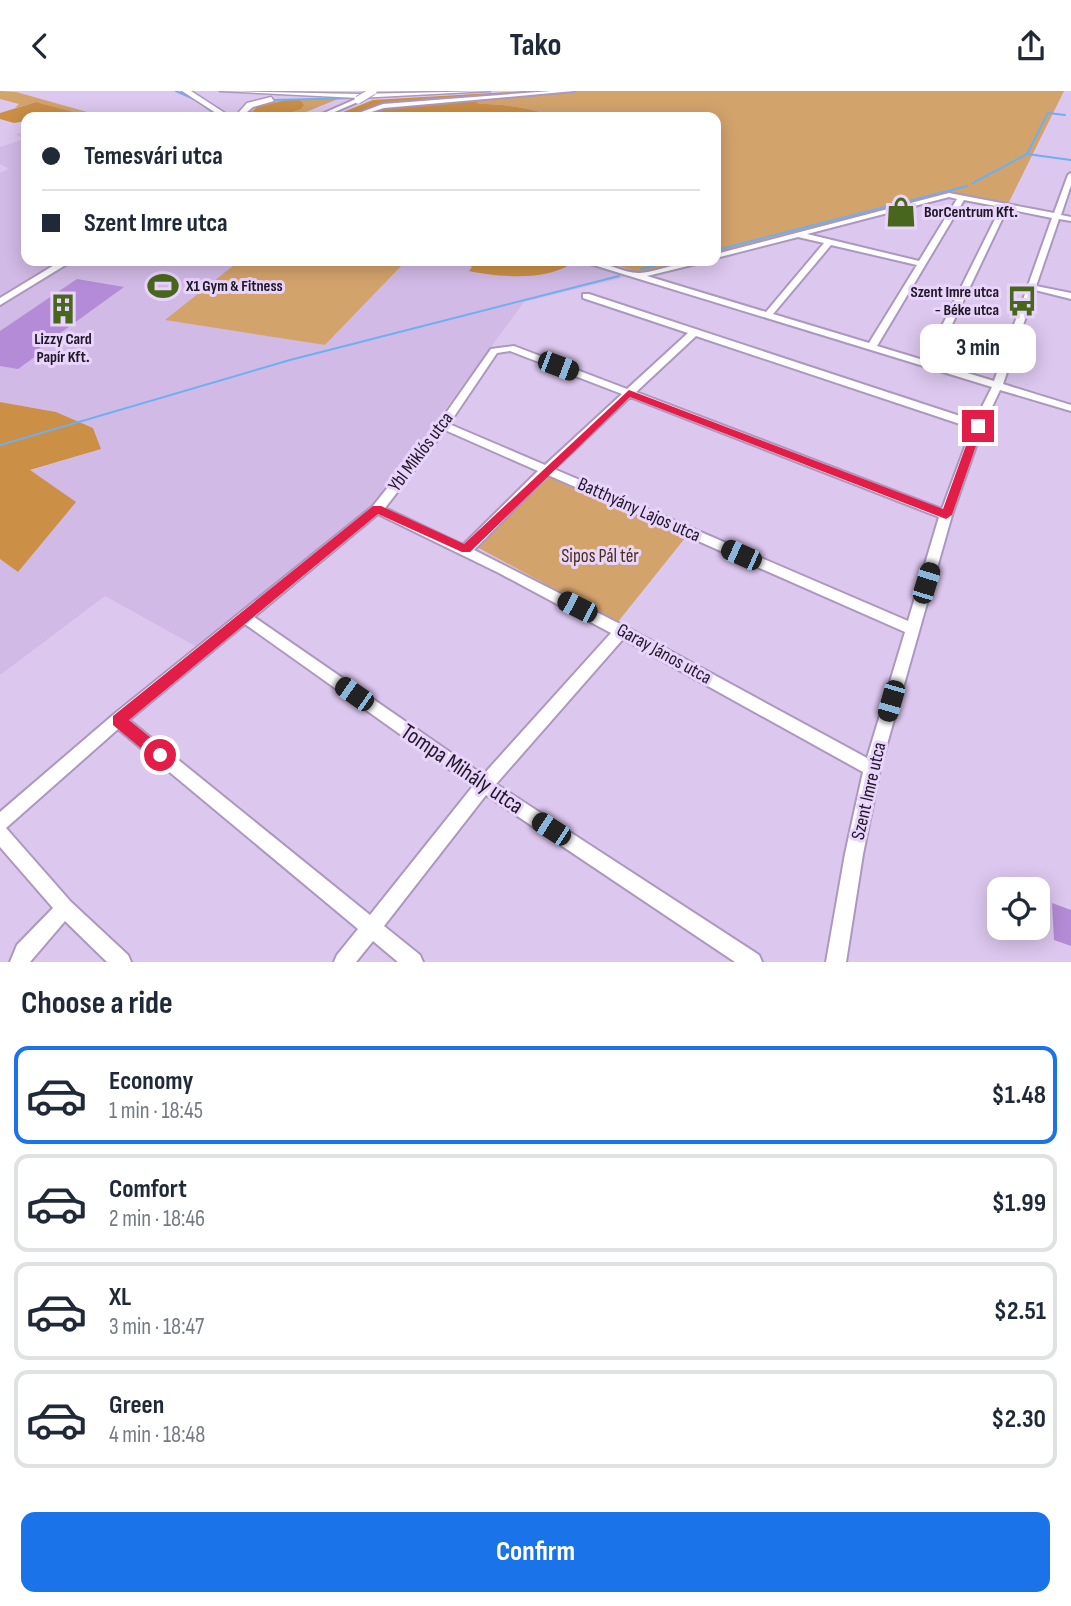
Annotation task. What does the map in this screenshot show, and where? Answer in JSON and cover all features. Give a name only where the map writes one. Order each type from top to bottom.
[{"type":"highway","points":[[186,91],[219,112]]},
{"type":"highway","points":[[224,91],[323,96]]},
{"type":"highway","points":[[263,91],[447,91]]},
{"type":"highway","points":[[391,93],[420,91]]},
{"type":"highway","points":[[244,112],[261,101],[323,96],[486,91]]},
{"type":"main road","points":[[330,112],[373,91]]},
{"type":"main road","points":[[0,302],[59,266]]},
{"type":"street","points":[[366,112],[383,106],[571,91]]},
{"type":"street","name":"Szent Imre utca","points":[[836,962],[872,769],[946,515],[978,426],[997,386],[1071,175]]},
{"type":"street","points":[[721,255],[949,195],[1071,219]]},
{"type":"street","points":[[872,347],[962,197]]},
{"type":"street","points":[[921,362],[931,358],[1005,206]]},
{"type":"street","points":[[797,235],[923,264]]},
{"type":"street","points":[[768,316],[829,242]]},
{"type":"street","points":[[607,266],[1071,408]]},
{"type":"street","points":[[640,276],[678,266]]},
{"type":"street","points":[[1031,287],[1071,296]]},
{"type":"street","points":[[586,296],[978,426]]},
{"type":"street","points":[[466,549],[546,470],[696,331]]},
{"type":"street","name":"Ybl Miklós utca","points":[[0,823],[118,720],[377,509],[443,425],[494,351],[511,348],[629,393]]},
{"type":"street","points":[[629,393],[946,515]]},
{"type":"street","name":"Batthyány Lajos utca","points":[[443,425],[912,629]]},
{"type":"street","name":"Garay János utca","points":[[377,509],[466,549],[872,769]]},
{"type":"street","name":"Tompa Mihály utca","points":[[246,618],[484,785],[751,962]]},
{"type":"street","points":[[344,962],[484,785],[621,631]]},
{"type":"street","points":[[118,720],[413,962]]},
{"type":"street","points":[[0,834],[65,908],[121,962]]},
{"type":"street","points":[[20,962],[24,952],[65,908]]},
{"type":"shaded area","points":[[561,91],[383,106],[364,112],[343,112],[373,100]]},
{"type":"shaded area","points":[[288,100],[300,100],[304,105],[292,112],[253,112],[257,107]]},
{"type":"shaded area","points":[[475,101],[479,104],[539,112],[365,112],[375,108]]},
{"type":"shaded area","points":[[36,102],[74,112],[21,112],[21,122],[14,123],[0,119],[0,113]]},
{"type":"shaded area","points":[[21,140],[21,266],[233,266],[166,320],[325,345],[401,266],[474,266],[497,275],[562,266],[620,266],[641,273],[524,302],[374,505],[197,647],[105,596],[0,675],[0,559],[18,572],[29,471],[101,449],[93,428],[56,412],[0,402],[0,173],[9,169],[0,164],[0,147]]},
{"type":"shaded area","points":[[567,266],[534,276],[493,275],[469,271],[472,267]]},
{"type":"shaded area","points":[[0,402],[56,412],[93,428],[101,449],[30,470],[76,502],[18,572],[0,559]]},
{"type":"green space","points":[[0,91],[16,92],[87,112],[73,112],[36,102],[15,108],[19,104],[0,99]]},
{"type":"green space","points":[[561,91],[1064,91],[1008,204],[953,193],[721,253],[721,112],[541,112],[478,104],[473,99]]},
{"type":"green space","points":[[288,99],[338,99],[306,112],[250,112],[259,105]]},
{"type":"green space","points":[[233,266],[401,266],[325,345],[165,320]]},
{"type":"green space","points":[[620,266],[670,266],[641,273]]},
{"type":"green space","name":"Sipos Pál tér","points":[[549,477],[685,538],[617,623],[477,547]]},
{"type":"building","name":"Lizzy Card Papír Kft.","points":[[77,279],[124,287],[34,352],[40,353],[18,369],[0,366],[0,331]]},
{"type":"building","points":[[1052,903],[1071,910],[1071,946],[1054,940]]},
{"type":"waterway","points":[[176,91],[196,100],[212,112]]},
{"type":"waterway","points":[[273,100],[357,98]]},
{"type":"waterway","points":[[1027,154],[1048,113],[1065,115]]},
{"type":"waterway","points":[[973,183],[1027,154]]},
{"type":"waterway","points":[[1027,154],[1071,160]]},
{"type":"waterway","points":[[721,249],[967,186]]},
{"type":"waterway","points":[[641,269],[653,266]]},
{"type":"waterway","points":[[0,445],[290,360],[619,276]]},
{"type":"place","name":"BorCentrum Kft.","points":[[901,212]]},
{"type":"place","name":"X1 Gym & Fitness","points":[[163,286]]},
{"type":"place","name":"Szent Imre utca - Béke utca","points":[[1022,301]]},
{"type":"place","name":"Lizzy Card Papír Kft.","points":[[63,309]]},
{"type":"route","points":[[160,755],[118,720],[377,509],[466,549],[629,393],[946,515],[978,426]]}]
